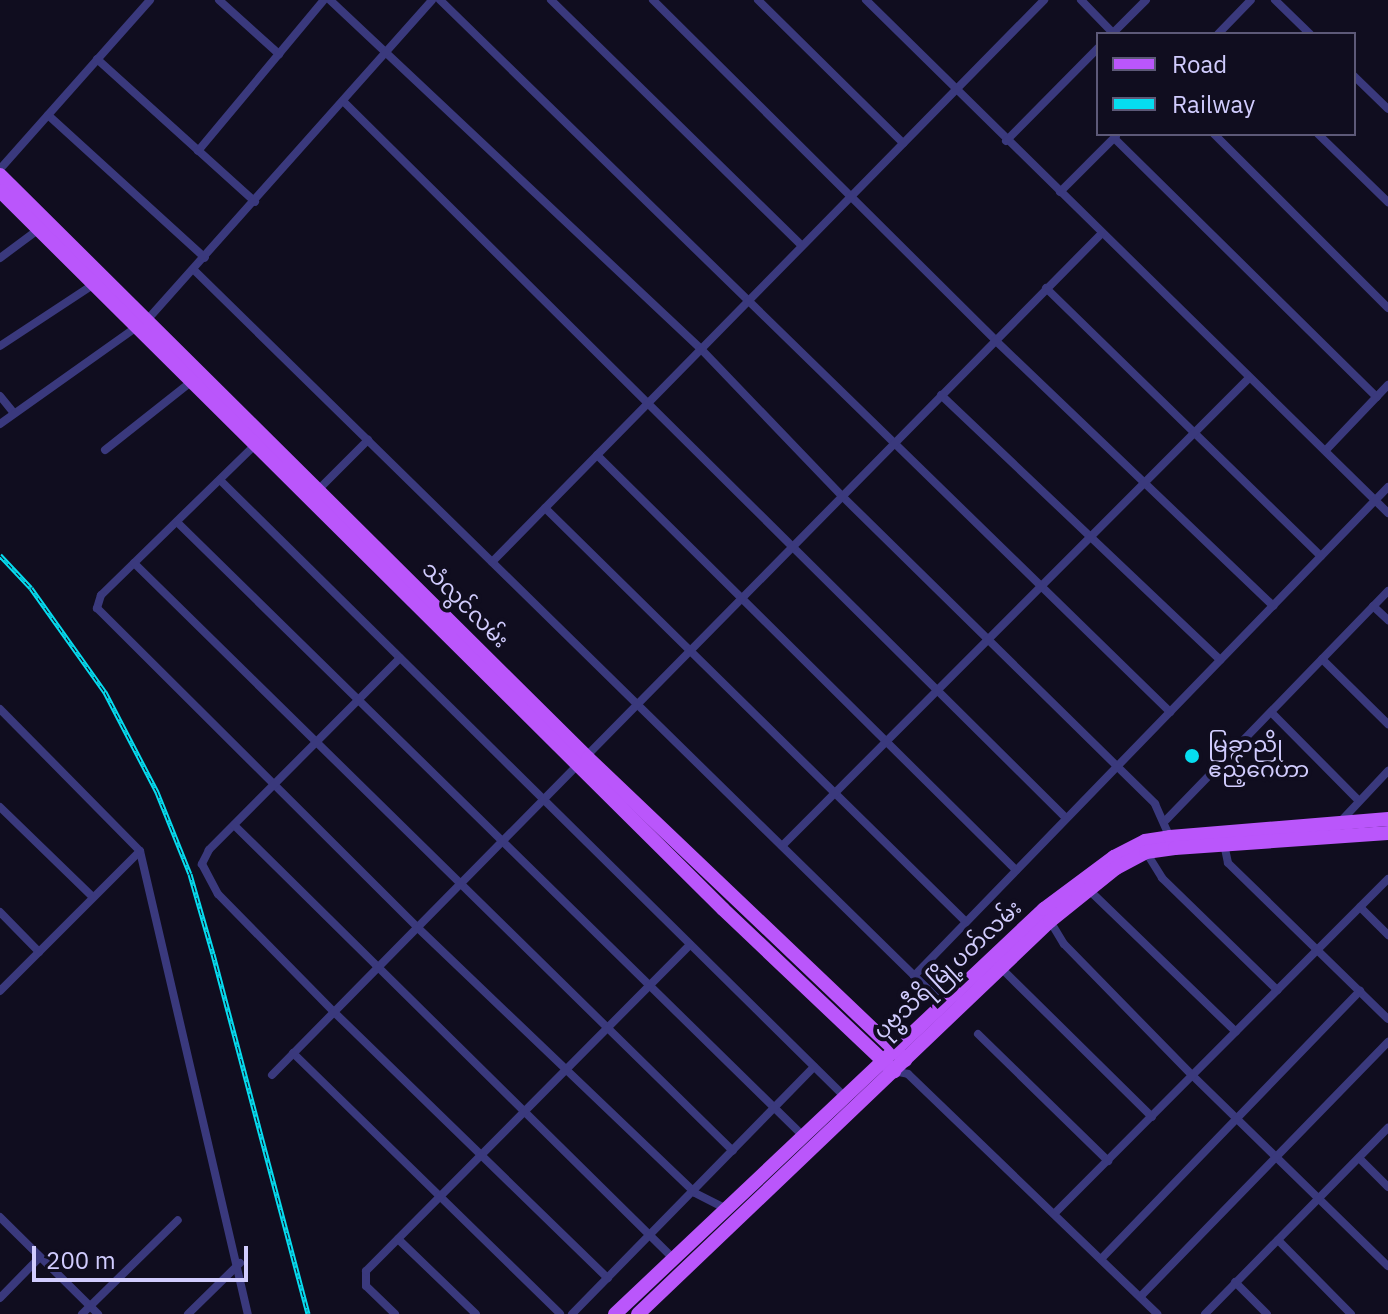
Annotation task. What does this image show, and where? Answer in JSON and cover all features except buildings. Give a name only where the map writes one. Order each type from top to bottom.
[{"type":"main road","name":"သံလွင်လမ်း","points":[[0,172],[143,323],[583,762],[897,1063]]},
{"type":"main road","name":"သံလွင်လမ်း","points":[[0,191],[94,284],[143,323],[192,381],[318,490],[583,762]]},
{"type":"main road","name":"ပုဗ္ဗသီရိ မြို့ပတ်လမ်း","points":[[638,1314],[897,1063],[1001,968],[1047,915],[1146,852],[1224,844],[1323,828],[1341,821],[1388,819]]},
{"type":"main road","name":"ပုဗ္ဗသီရိ မြို့ပတ်လမ်း","points":[[615,1314],[844,1096],[897,1063],[943,1004],[1114,857],[1145,841],[1170,837],[1323,828],[1388,833]]},
{"type":"street","points":[[0,172],[150,0]]},
{"type":"street","points":[[219,0],[279,54]]},
{"type":"street","points":[[198,151],[324,0]]},
{"type":"street","points":[[330,0],[388,51],[701,349],[842,496],[1118,766],[1166,820],[1170,837]]},
{"type":"street","points":[[0,424],[143,323],[205,258],[432,0]]},
{"type":"street","points":[[440,0],[751,298],[1170,712]]},
{"type":"street","points":[[551,0],[802,246]]},
{"type":"street","points":[[653,0],[995,340],[1273,606]]},
{"type":"street","points":[[758,0],[903,143]]},
{"type":"street","points":[[866,0],[1006,141],[1388,513]]},
{"type":"street","points":[[492,562],[1044,0]]},
{"type":"street","points":[[1081,0],[1111,32]]},
{"type":"street","points":[[1115,32],[1146,0]]},
{"type":"street","points":[[1220,32],[1251,0]]},
{"type":"street","points":[[1275,0],[1308,32]]},
{"type":"street","points":[[1006,141],[1096,50]]},
{"type":"street","points":[[97,59],[255,202]]},
{"type":"street","points":[[1356,78],[1388,109]]},
{"type":"street","points":[[343,101],[792,546],[935,693],[1066,818]]},
{"type":"street","points":[[48,115],[205,258]]},
{"type":"street","points":[[1060,192],[1116,136],[1377,397]]},
{"type":"street","points":[[1216,136],[1388,308]]},
{"type":"street","points":[[1320,136],[1388,202]]},
{"type":"street","points":[[0,258],[39,229]]},
{"type":"street","points":[[272,1075],[1101,234]]},
{"type":"street","points":[[194,270],[943,1004]]},
{"type":"street","points":[[0,346],[94,284]]},
{"type":"street","points":[[1046,288],[1321,556]]},
{"type":"street","points":[[782,846],[1249,378]]},
{"type":"street","points":[[105,450],[192,381]]},
{"type":"street","points":[[1326,450],[1388,385]]},
{"type":"street","points":[[941,395],[1220,660]]},
{"type":"street","points":[[0,396],[14,413]]},
{"type":"street","points":[[260,439],[178,523],[101,595],[97,608],[418,928],[564,1068],[695,1193],[725,1208]]},
{"type":"street","points":[[318,490],[368,440]]},
{"type":"street","points":[[597,455],[1016,870]]},
{"type":"street","points":[[220,480],[844,1096]]},
{"type":"street","points":[[914,976],[1388,487]]},
{"type":"street","points":[[545,508],[966,922]]},
{"type":"street","points":[[178,523],[802,1135]]},
{"type":"street","points":[[134,563],[463,882],[733,1151]]},
{"type":"street","points":[[1166,820],[1388,591]]},
{"type":"street","points":[[1373,606],[1388,620]]},
{"type":"street","points":[[400,658],[357,698],[204,858],[210,882],[334,1012],[608,1278]]},
{"type":"street","points":[[1322,659],[1388,724]]},
{"type":"street","points":[[0,709],[140,851],[240,1263],[248,1314]]},
{"type":"street","points":[[1271,712],[1359,801]]},
{"type":"street","points":[[1341,821],[1388,771]]},
{"type":"street","points":[[0,807],[93,897]]},
{"type":"street","points":[[234,825],[376,970],[673,1258]]},
{"type":"street","points":[[1224,844],[1228,863],[1388,1019]]},
{"type":"street","points":[[0,991],[140,851]]},
{"type":"street","points":[[1146,852],[1162,878],[1277,990]]},
{"type":"street","points":[[1054,1214],[1388,879]]},
{"type":"street","points":[[1089,890],[1236,1032]]},
{"type":"street","points":[[1360,907],[1388,935]]},
{"type":"street","points":[[0,912],[39,952]]},
{"type":"street","points":[[1047,915],[1064,944],[1235,1118],[1388,1266]]},
{"type":"street","points":[[395,1314],[363,1278],[564,1068],[690,945]]},
{"type":"street","points":[[1001,968],[1152,1117]]},
{"type":"street","points":[[1101,1259],[1360,991]]},
{"type":"street","points":[[978,1034],[1108,1161]]},
{"type":"street","points":[[1140,1297],[1388,1042]]},
{"type":"street","points":[[293,1053],[560,1314]]},
{"type":"street","points":[[897,1063],[1157,1314]]},
{"type":"street","points":[[572,1314],[695,1193],[814,1067]]},
{"type":"street","points":[[1205,1314],[1388,1128]]},
{"type":"street","points":[[1359,1158],[1388,1187]]},
{"type":"street","points":[[0,1217],[98,1314]]},
{"type":"street","points":[[82,1314],[178,1220]]},
{"type":"street","points":[[398,1239],[476,1314]]},
{"type":"street","points":[[1278,1240],[1351,1314]]},
{"type":"street","points":[[0,1298],[40,1257]]},
{"type":"street","points":[[188,1314],[240,1263]]},
{"type":"street","points":[[1235,1282],[1267,1314]]},
{"type":"railway","points":[[0,555],[31,588],[105,692],[157,792],[190,874],[308,1314]]},
{"type":"place","name":"မြခွာညို ဧည့်ဂေဟာ","points":[[1192,756]]}]
